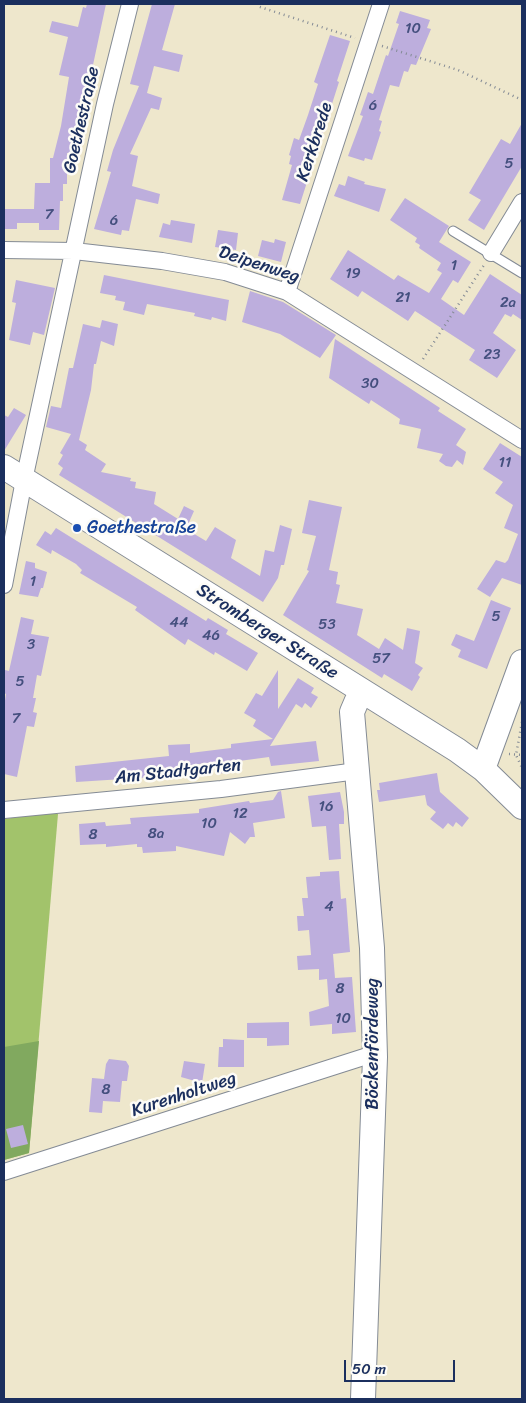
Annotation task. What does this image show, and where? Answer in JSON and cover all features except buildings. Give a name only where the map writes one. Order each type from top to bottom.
[{"type":"street","name":"Goethestraße","points":[[4,585],[24,480],[105,104],[130,4]]},
{"type":"street","name":"Kerkbrede","points":[[287,292],[381,4]]},
{"type":"street","points":[[491,254],[522,202]]},
{"type":"street","name":"Deipenweg","points":[[4,250],[74,252],[162,261],[224,272],[287,292],[522,440]]},
{"type":"street","name":"Stromberger Straße","points":[[4,467],[457,750],[484,769],[522,807]]},
{"type":"street","points":[[484,769],[522,662]]},
{"type":"street","name":"Böckenfördeweg","points":[[361,691],[352,712],[372,948],[375,1057],[363,1399]]},
{"type":"street","name":"Am Stadtgarten","points":[[4,810],[221,789],[357,772]]},
{"type":"street","name":"Kurenholtweg","points":[[4,1172],[367,1056],[375,1057]]},
{"type":"lane","points":[[453,231],[522,273]]},
{"type":"path","points":[[257,4],[257,6],[458,70],[522,100]]},
{"type":"path","points":[[415,371],[491,254]]},
{"type":"path","points":[[522,719],[516,755],[522,768]]},
{"type":"green space","points":[[47,813],[58,814],[29,1153],[4,1160],[4,819]]},
{"type":"green space","points":[[39,1041],[29,1153],[4,1160],[4,1047]]},
{"type":"place","name":"Goethestraße","points":[[77,528]]}]
